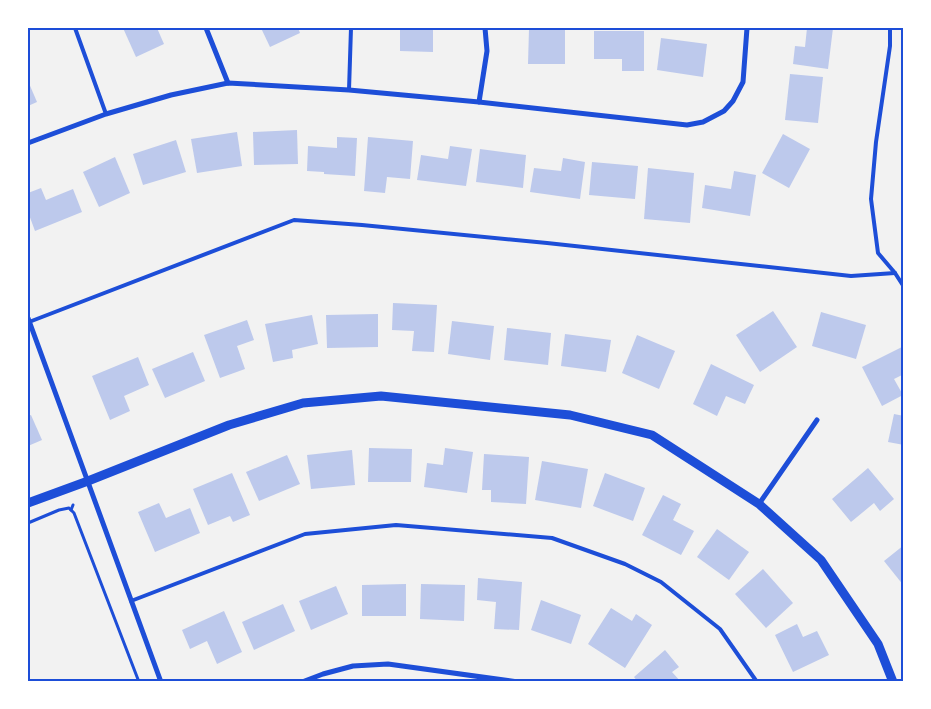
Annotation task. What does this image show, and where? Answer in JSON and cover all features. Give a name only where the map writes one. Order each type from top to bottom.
[{"type":"street","points":[[206,28],[228,83]]},
{"type":"street","points":[[479,102],[487,50],[485,28]]},
{"type":"street","points":[[28,143],[106,114],[171,95],[228,83],[349,90],[687,125],[703,122],[724,112],[733,101],[743,82],[747,28]]},
{"type":"street","points":[[28,320],[161,682]]},
{"type":"street","points":[[28,503],[229,425],[303,403],[381,396],[570,415],[652,435],[759,504],[821,560],[878,644],[893,682]]},
{"type":"street","points":[[759,504],[817,420]]},
{"type":"street","points":[[302,682],[353,666],[388,664],[518,682]]},
{"type":"lane","points":[[75,28],[106,114]]},
{"type":"lane","points":[[349,90],[351,28]]},
{"type":"lane","points":[[890,28],[890,46],[876,142],[871,199],[878,254],[895,273],[904,287]]},
{"type":"lane","points":[[28,320],[294,220],[547,243],[851,276],[895,273]]},
{"type":"lane","points":[[131,601],[305,534],[396,525],[552,538],[625,564],[661,582],[720,629],[757,682]]},
{"type":"path","points":[[71,510],[73,505]]},
{"type":"path","points":[[28,523],[59,510],[69,508],[74,513],[139,682]]},
{"type":"building","points":[[123,28],[157,28],[164,44],[136,57]]},
{"type":"building","points":[[261,28],[298,28],[300,33],[270,47]]},
{"type":"building","points":[[400,28],[433,28],[433,52],[400,51]]},
{"type":"building","points":[[807,28],[833,28],[828,69],[793,64],[795,46],[805,47]]},
{"type":"building","points":[[529,29],[565,30],[565,64],[528,64]]},
{"type":"building","points":[[594,31],[644,31],[644,71],[622,71],[622,59],[594,59]]},
{"type":"building","points":[[661,38],[707,44],[703,77],[657,70]]},
{"type":"building","points":[[790,74],[823,77],[818,123],[785,120]]},
{"type":"building","points":[[28,81],[37,102],[28,106]]},
{"type":"building","points":[[297,130],[298,164],[254,165],[253,132]]},
{"type":"building","points":[[237,132],[242,166],[197,173],[191,139]]},
{"type":"building","points":[[783,134],[810,149],[789,188],[762,173]]},
{"type":"building","points":[[337,137],[357,138],[355,176],[307,171],[308,146],[337,148]]},
{"type":"building","points":[[368,137],[413,141],[410,179],[387,177],[385,193],[364,191]]},
{"type":"building","points":[[176,140],[186,172],[143,185],[133,154]]},
{"type":"building","points":[[450,146],[472,149],[466,186],[417,180],[421,155],[448,159]]},
{"type":"building","points":[[480,149],[526,155],[523,188],[476,182]]},
{"type":"building","points":[[115,157],[130,193],[99,207],[83,172]]},
{"type":"building","points":[[563,158],[585,162],[580,199],[530,192],[534,168],[561,171]]},
{"type":"building","points":[[592,162],[638,166],[635,199],[589,195]]},
{"type":"building","points":[[648,168],[694,173],[690,223],[644,219]]},
{"type":"building","points":[[734,171],[756,175],[750,216],[702,208],[705,185],[731,189]]},
{"type":"building","points":[[41,188],[46,200],[73,189],[82,212],[35,231],[28,212],[28,193]]},
{"type":"building","points":[[393,303],[437,305],[434,352],[412,351],[414,331],[392,330]]},
{"type":"building","points":[[773,311],[797,347],[760,372],[736,335]]},
{"type":"building","points":[[821,312],[866,325],[856,359],[812,346]]},
{"type":"building","points":[[378,314],[378,347],[327,348],[326,315]]},
{"type":"building","points":[[312,315],[318,344],[292,350],[293,358],[273,362],[265,324]]},
{"type":"building","points":[[247,320],[254,340],[237,346],[245,369],[220,378],[204,335]]},
{"type":"building","points":[[452,321],[494,326],[490,360],[448,354]]},
{"type":"building","points":[[507,328],[551,333],[548,365],[504,360]]},
{"type":"building","points":[[565,334],[611,340],[606,372],[561,366]]},
{"type":"building","points":[[637,335],[675,351],[659,389],[622,373]]},
{"type":"building","points":[[904,346],[904,374],[894,379],[903,395],[882,406],[862,367]]},
{"type":"building","points":[[193,352],[205,381],[165,398],[152,369]]},
{"type":"building","points":[[138,357],[149,385],[124,396],[130,411],[110,420],[92,376]]},
{"type":"building","points":[[711,364],[754,385],[745,404],[726,396],[717,416],[693,404]]},
{"type":"building","points":[[894,414],[904,416],[904,445],[888,442]]},
{"type":"building","points":[[31,415],[42,440],[28,446],[28,416]]},
{"type":"building","points":[[369,448],[412,449],[411,482],[368,482]]},
{"type":"building","points":[[445,448],[473,452],[467,493],[424,487],[427,463],[443,465]]},
{"type":"building","points":[[352,450],[355,485],[311,489],[307,455]]},
{"type":"building","points":[[484,454],[529,457],[526,504],[491,502],[491,490],[482,490]]},
{"type":"building","points":[[287,455],[300,484],[259,501],[246,472]]},
{"type":"building","points":[[542,461],[588,469],[581,508],[535,500]]},
{"type":"building","points":[[868,468],[894,499],[880,511],[874,503],[851,522],[832,499]]},
{"type":"building","points":[[232,473],[250,515],[233,522],[230,516],[208,525],[193,489]]},
{"type":"building","points":[[605,473],[645,488],[633,521],[593,506]]},
{"type":"building","points":[[663,495],[681,504],[673,520],[694,531],[681,555],[642,535]]},
{"type":"building","points":[[159,503],[166,518],[190,508],[200,533],[155,552],[138,512]]},
{"type":"building","points":[[717,529],[749,552],[729,580],[697,557]]},
{"type":"building","points":[[904,545],[904,586],[884,561]]},
{"type":"building","points":[[763,569],[793,603],[766,628],[735,594]]},
{"type":"building","points":[[478,578],[522,582],[519,630],[494,629],[496,602],[477,600]]},
{"type":"building","points":[[406,584],[406,616],[362,616],[362,585]]},
{"type":"building","points":[[421,584],[465,585],[464,621],[420,619]]},
{"type":"building","points":[[336,586],[348,614],[311,630],[299,601]]},
{"type":"building","points":[[541,600],[581,615],[571,644],[531,630]]},
{"type":"building","points":[[283,604],[295,631],[254,650],[242,622]]},
{"type":"building","points":[[611,608],[632,621],[636,614],[652,625],[625,668],[588,644]]},
{"type":"building","points":[[224,611],[242,652],[217,664],[207,641],[190,649],[182,630]]},
{"type":"building","points":[[797,624],[803,637],[817,631],[829,655],[793,672],[775,635]]},
{"type":"building","points":[[665,650],[679,667],[672,672],[681,682],[638,682],[634,677]]}]
